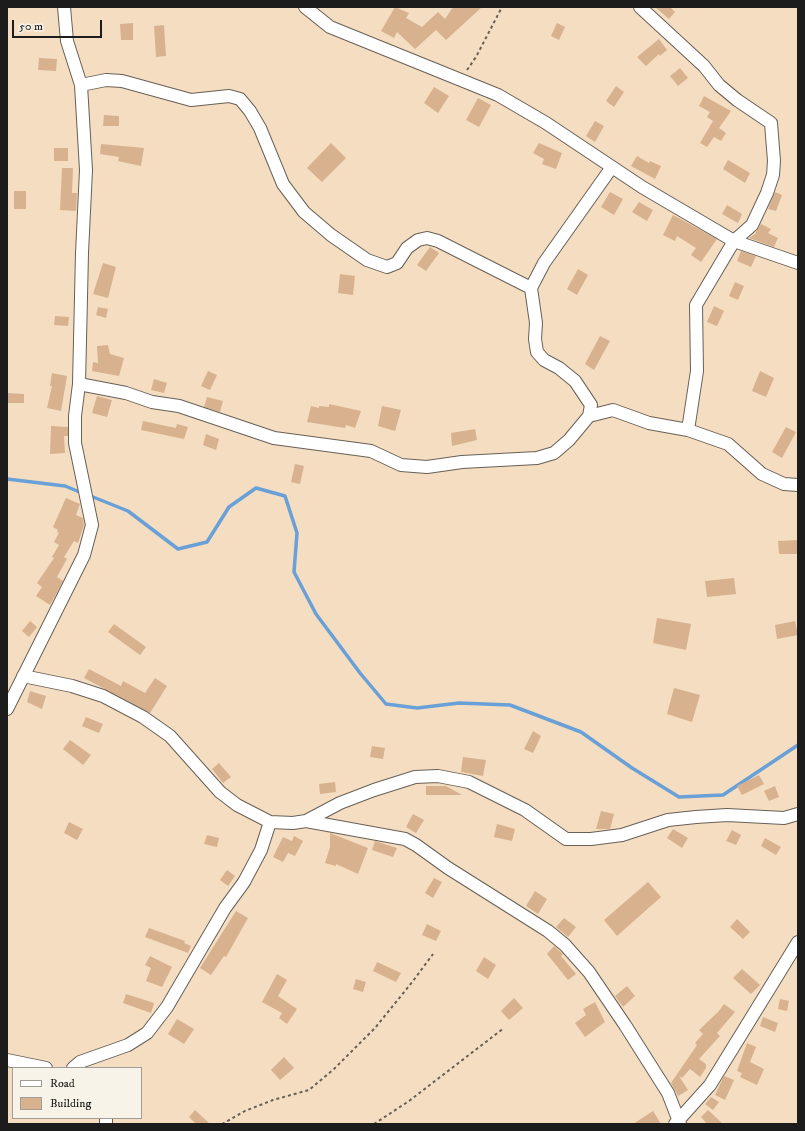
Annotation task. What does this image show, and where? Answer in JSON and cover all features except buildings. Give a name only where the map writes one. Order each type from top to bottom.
[{"type":"street","points":[[7,709],[84,555],[92,525],[75,443],[75,416],[79,384],[82,253],[86,170],[81,85],[67,41],[64,7]]},
{"type":"street","points":[[305,7],[330,27],[498,95],[539,119],[642,187],[734,241],[798,263]]},
{"type":"street","points":[[640,7],[704,66],[719,85],[737,100],[771,123],[774,161],[769,187],[752,225],[734,241],[696,305],[697,371],[688,430]]},
{"type":"street","points":[[81,85],[106,80],[122,81],[191,100],[229,96],[240,99],[250,111],[260,128],[284,184],[304,212],[331,235],[367,260],[387,267],[397,263],[408,248],[418,240],[427,238],[438,241],[531,288]]},
{"type":"street","points":[[79,384],[126,393],[152,402],[179,406],[274,438],[371,451],[401,465],[427,467],[462,462],[537,458],[554,453],[569,440],[589,416],[591,405],[575,381],[559,368],[544,360],[537,352],[535,339],[536,323],[531,288],[544,263],[612,167]]},
{"type":"street","points":[[589,416],[613,410],[649,423],[688,430],[728,444],[762,474],[784,484],[798,485]]},
{"type":"street","points":[[23,676],[65,684],[97,694],[143,717],[170,736],[220,792],[237,805],[270,822],[293,824],[306,821],[340,803],[374,790],[415,777],[438,776],[469,782],[525,810],[566,839],[591,840],[622,835],[668,820],[727,815],[784,818],[798,814]]},
{"type":"street","points":[[306,821],[404,839],[416,845],[448,868],[548,931],[565,944],[589,972],[668,1093],[678,1123]]},
{"type":"street","points":[[74,1067],[80,1062],[128,1045],[147,1033],[167,1007],[225,908],[244,882],[261,850],[270,822]]},
{"type":"street","points":[[678,1123],[710,1085],[798,942]]},
{"type":"street","points":[[7,1060],[41,1067]]},
{"type":"path","points":[[461,79],[476,57],[502,7]]},
{"type":"path","points":[[222,1124],[245,1111],[272,1100],[309,1090],[334,1069],[374,1028],[413,981],[432,954]]},
{"type":"path","points":[[374,1124],[409,1101],[504,1028]]},
{"type":"path","points":[[179,1124],[184,1124]]},
{"type":"waterway","points":[[7,479],[65,486],[82,493]]},
{"type":"waterway","points":[[88,495],[128,511],[178,549],[207,542],[229,507],[256,488],[285,496],[297,533],[294,572],[316,614],[360,673],[386,704],[417,708],[459,703],[510,705],[581,732],[632,768],[679,797],[723,795],[798,745]]}]
